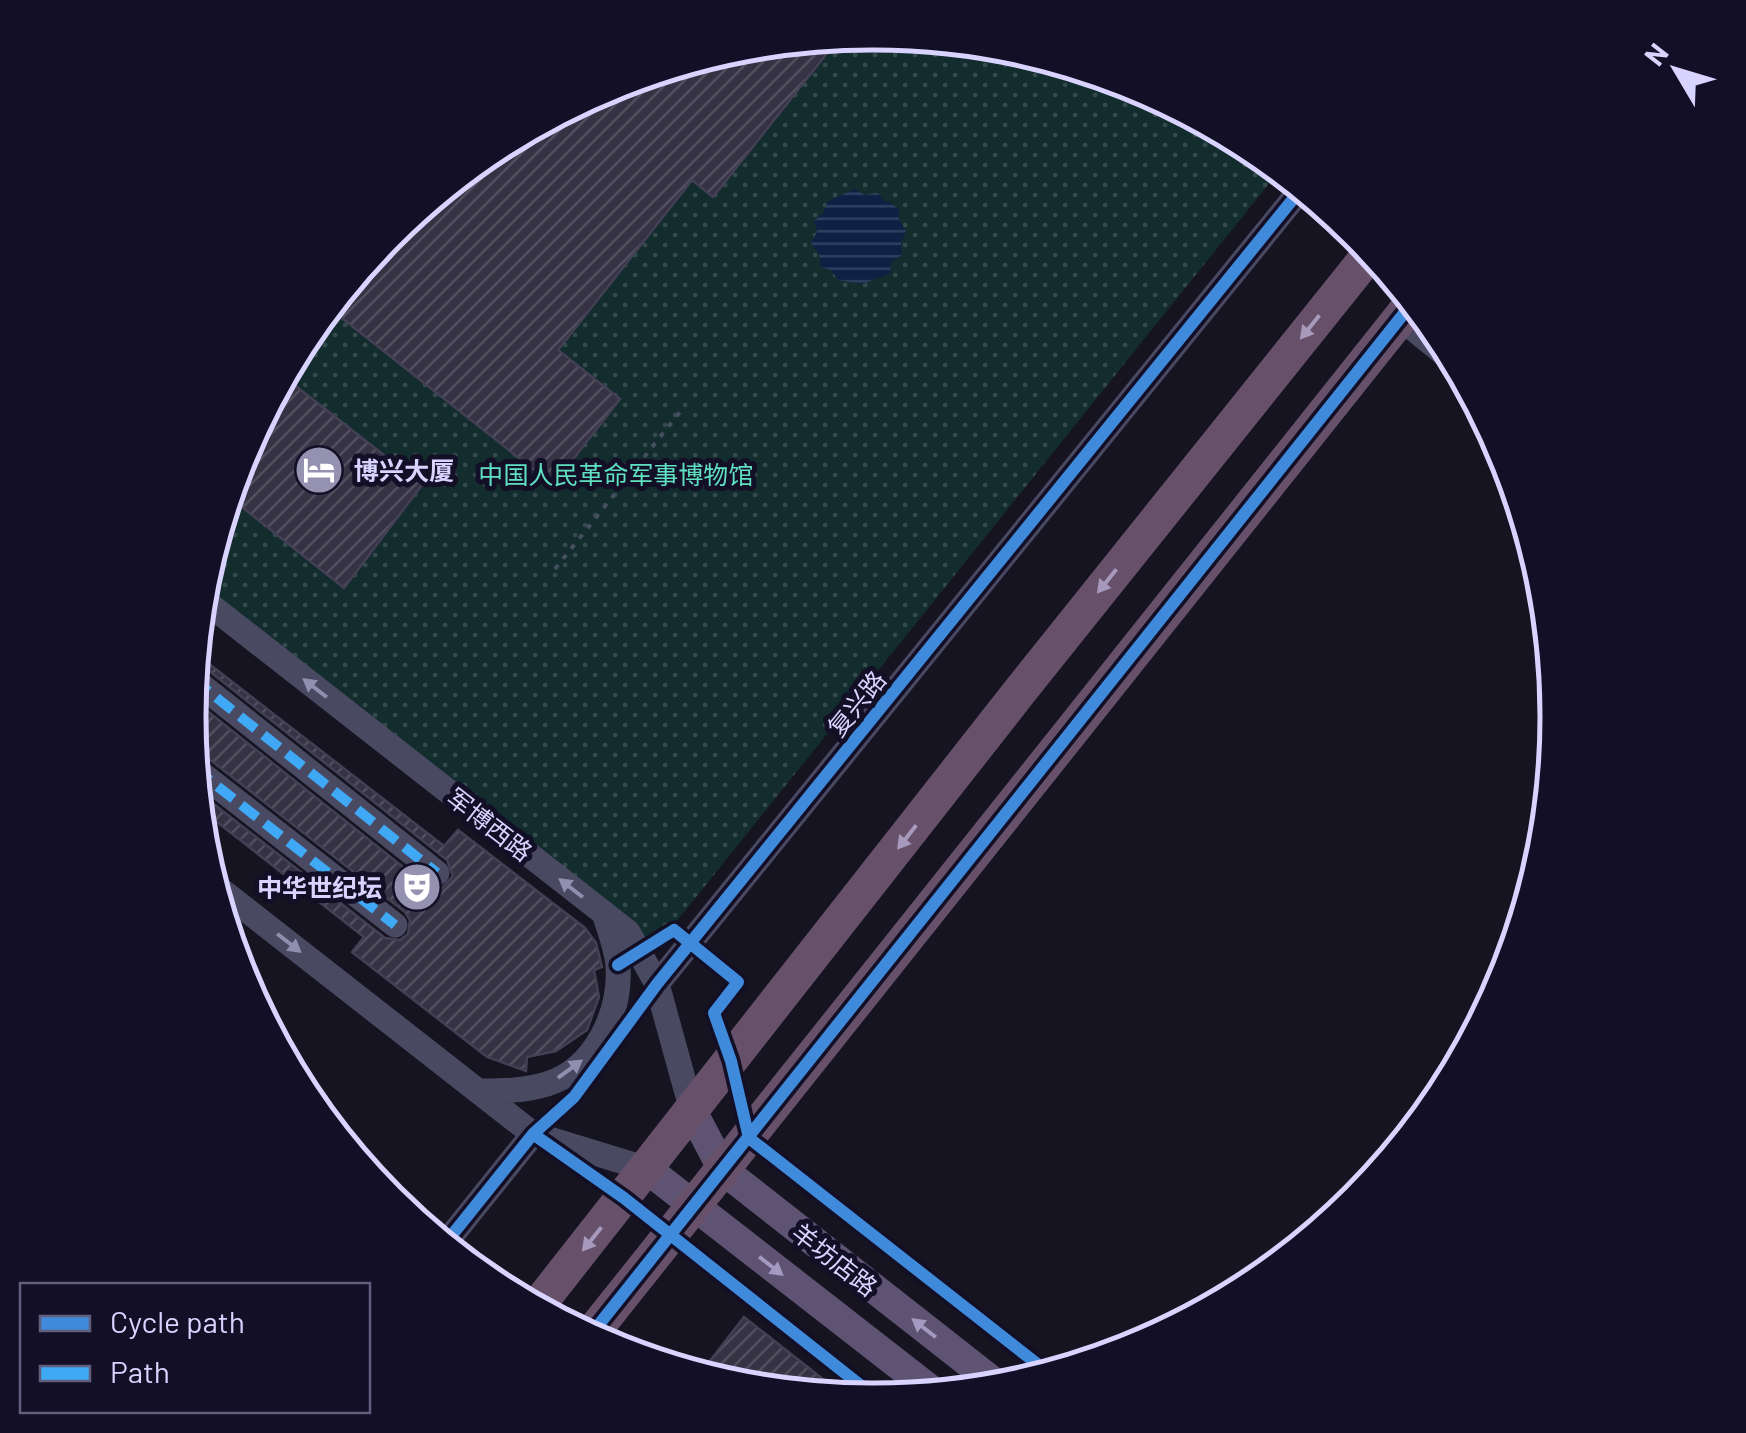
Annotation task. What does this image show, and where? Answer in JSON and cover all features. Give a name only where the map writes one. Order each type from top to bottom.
[{"type":"highway","points":[[545,1297],[1020,691],[1362,264]]},
{"type":"highway","points":[[599,1323],[1404,314]]},
{"type":"main road","name":"羊坊店路","points":[[692,1111],[722,1170],[982,1373]]},
{"type":"main road","name":"羊坊店路","points":[[647,1169],[920,1382]]},
{"type":"street","name":"复兴路","points":[[657,984],[1293,199]]},
{"type":"street","name":"军博西路","points":[[215,609],[628,932],[657,984],[692,1111]]},
{"type":"street","points":[[207,690],[437,873]]},
{"type":"street","points":[[210,780],[395,925]]},
{"type":"street","points":[[232,899],[533,1134],[647,1169]]},
{"type":"street","points":[[478,1091],[550,1083],[577,1067],[603,1036],[617,1004],[618,965],[604,914]]},
{"type":"street","points":[[453,1234],[533,1134]]},
{"type":"path","points":[[555,569],[680,412]]},
{"type":"green space","name":"中国人民革命军事博物馆","points":[[829,51],[917,51],[1046,73],[1087,85],[1168,119],[1270,182],[652,952],[217,601],[229,544],[257,461],[296,383],[344,311],[434,215],[540,139],[659,85],[786,56]]},
{"type":"water","points":[[854,189],[865,195],[878,193],[885,202],[889,201],[899,210],[899,220],[906,231],[902,255],[891,262],[890,273],[863,284],[838,280],[831,270],[821,267],[819,254],[811,243],[817,232],[814,221],[824,212],[827,202]]},
{"type":"building","name":"中国人民革命军事博物馆","points":[[829,51],[713,197],[692,180],[558,350],[620,399],[553,485],[340,317],[372,277],[434,215],[540,139],[659,85],[743,63]]},
{"type":"building","name":"博兴大厦","points":[[295,385],[422,485],[344,588],[241,506],[257,461]]},
{"type":"building","name":"中华世纪坛","points":[[209,664],[444,846],[458,830],[585,928],[596,943],[602,967],[594,970],[599,997],[587,1030],[556,1051],[527,1057],[526,1071],[487,1057],[352,952],[364,937],[215,820],[212,802],[385,938],[400,940],[408,934],[410,920],[405,912],[208,758],[206,710],[427,886],[442,888],[453,876],[447,860],[208,670]]},
{"type":"building","points":[[744,1317],[826,1382],[743,1370],[709,1362]]},
{"type":"marked path","points":[[207,690],[437,873]]},
{"type":"marked path","points":[[210,780],[395,925]]},
{"type":"cycle path","points":[[453,1234],[533,1134],[574,1097],[657,984],[1293,199]]},
{"type":"cycle path","points":[[600,1324],[1404,314]]},
{"type":"cycle path","points":[[618,965],[674,930],[738,982],[714,1013],[731,1061],[749,1138],[1035,1362]]},
{"type":"cycle path","points":[[533,1134],[624,1198],[857,1383]]},
{"type":"place","name":"博兴大厦","points":[[319,470]]},
{"type":"place","name":"中华世纪坛","points":[[417,887]]}]
